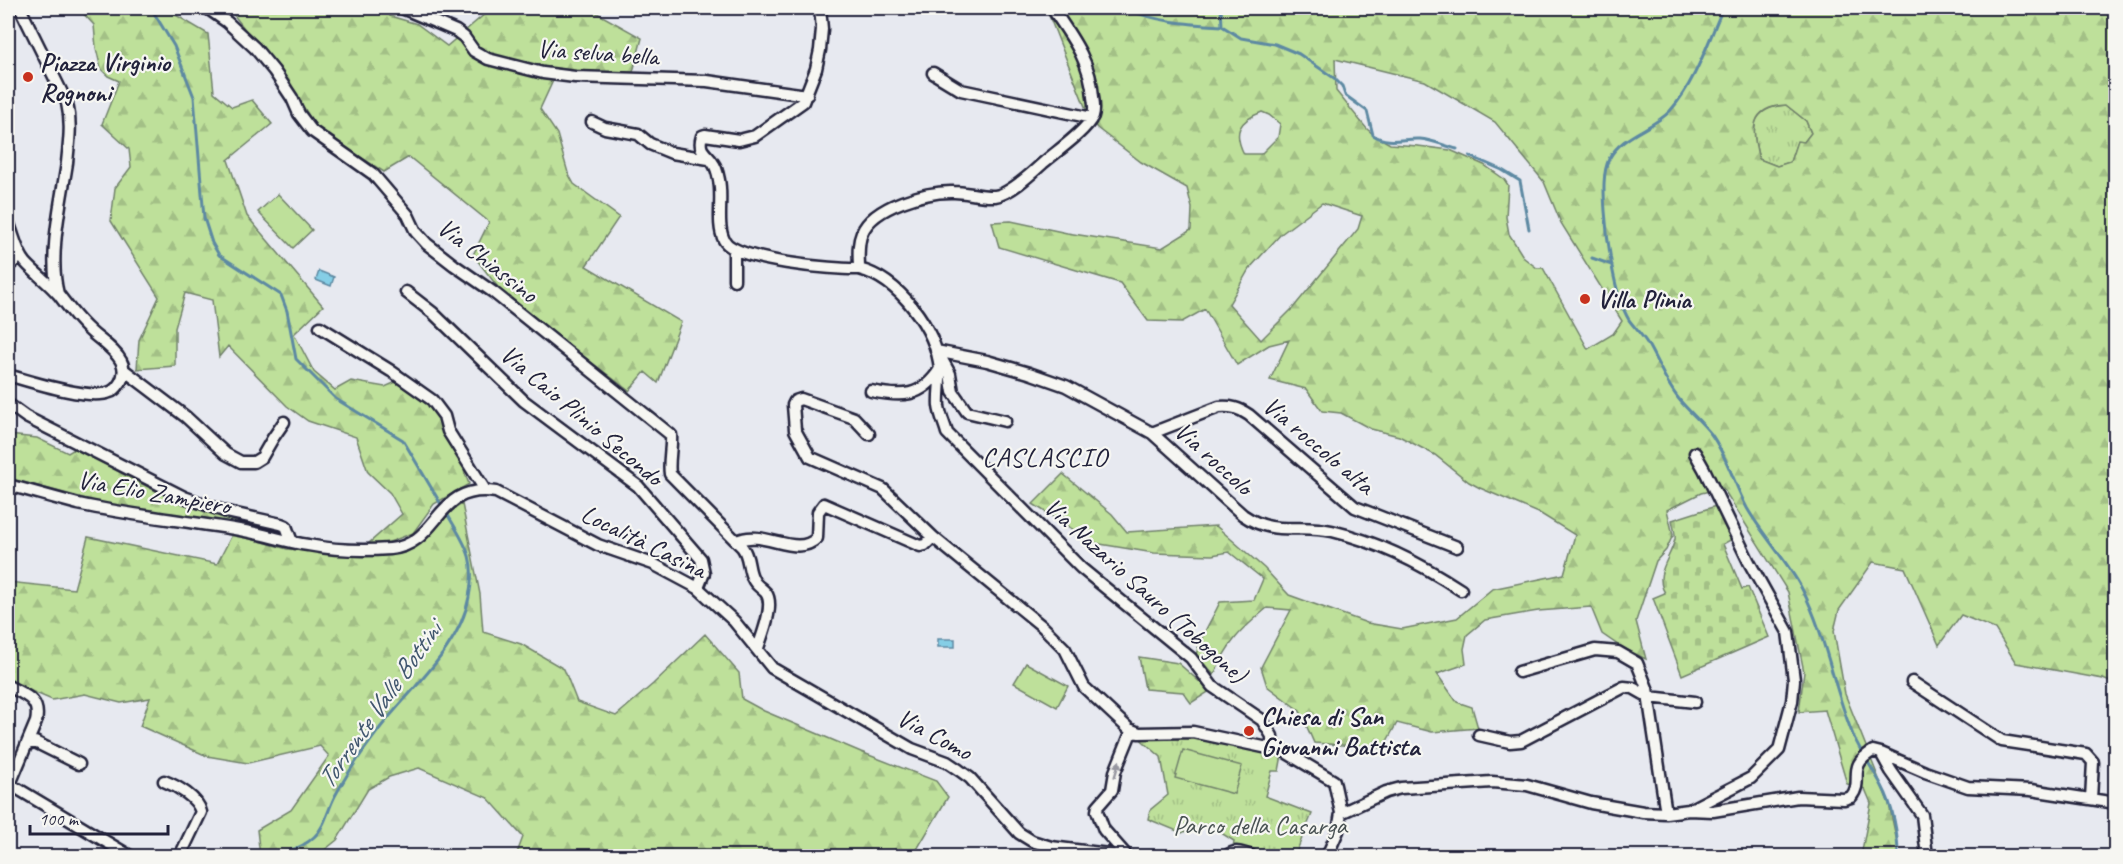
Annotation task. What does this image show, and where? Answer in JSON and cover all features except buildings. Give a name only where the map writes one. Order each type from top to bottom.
[{"type":"street","name":"Via Chiassino","points":[[207,8],[255,48],[274,70],[292,98],[299,114],[312,131],[373,174],[408,215],[416,232],[428,244],[453,265],[493,292],[670,435],[672,446],[670,474],[737,541]]},
{"type":"street","points":[[223,20],[224,8]]},
{"type":"street","name":"Via selva bella","points":[[402,8],[456,31],[474,51],[488,59],[543,73],[575,77],[707,81],[807,95]]},
{"type":"street","points":[[820,8],[822,29],[816,69],[803,102],[755,136],[739,140],[710,135],[702,136],[700,146],[718,173],[721,189],[721,232],[728,247],[804,266],[830,269],[859,269],[858,248],[862,233],[870,221],[880,213],[909,200],[932,194],[953,192],[995,196],[1005,192],[1077,134],[1092,117],[1093,92],[1089,68],[1076,42],[1052,8]]},
{"type":"street","points":[[8,12],[17,9],[62,93],[70,114],[69,143],[53,264],[58,294]]},
{"type":"street","points":[[933,73],[961,90],[1092,117]]},
{"type":"street","points":[[592,122],[605,128],[638,134],[650,144],[672,153],[710,159]]},
{"type":"street","points":[[8,222],[21,256],[58,294],[88,330],[114,351],[124,370],[121,382],[116,388],[102,394],[65,390],[8,375]]},
{"type":"street","points":[[734,250],[734,280]]},
{"type":"street","points":[[8,266],[21,256]]},
{"type":"street","points":[[30,267],[38,268],[53,264]]},
{"type":"street","name":"Via Nazario Sauro (Tobogone)","points":[[859,269],[873,273],[892,285],[919,315],[936,351],[940,369],[939,408],[947,433],[1082,568],[1191,658],[1212,686],[1262,720],[1272,736],[1272,744]]},
{"type":"street","name":"Via Caio Plinio Secondo","points":[[406,292],[433,313],[524,401],[638,486],[701,559],[704,573],[698,588]]},
{"type":"street","points":[[320,327],[391,371],[432,400],[444,416],[448,431],[485,490]]},
{"type":"street","points":[[936,351],[946,366],[953,392],[967,412],[1005,420]]},
{"type":"street","name":"Via roccolo","points":[[936,351],[987,361],[1065,386],[1152,433],[1256,524],[1281,528],[1318,529],[1342,534],[1419,564],[1461,590]]},
{"type":"street","points":[[871,391],[913,393],[932,382],[940,369]]},
{"type":"street","points":[[124,370],[186,417],[226,454],[241,462],[254,462],[262,457],[284,422]]},
{"type":"street","points":[[868,434],[854,418],[840,412],[801,399],[795,401],[793,405],[795,430],[810,457],[883,489],[933,537],[1043,627],[1065,650],[1084,687],[1135,732]]},
{"type":"street","points":[[8,404],[26,417],[184,497],[227,512],[286,526],[292,542]]},
{"type":"street","name":"Via roccolo alta","points":[[1152,433],[1219,407],[1231,406],[1241,409],[1355,507],[1457,547]]},
{"type":"street","points":[[1689,810],[1751,778],[1779,750],[1792,701],[1794,680],[1788,632],[1749,562],[1695,453]]},
{"type":"street","name":"Via Elio Zampiero","points":[[8,485],[80,504],[243,531],[327,548],[393,549],[417,541],[454,499],[469,492],[485,490]]},
{"type":"street","name":"Località Casina","points":[[485,490],[496,492],[598,545],[653,564],[698,588],[735,621],[758,648]]},
{"type":"street","name":"Località Casina","points":[[758,648],[769,603],[767,594],[753,579],[746,552],[737,541],[759,537],[792,545],[808,544],[816,538],[817,516],[820,506],[824,504],[920,546],[925,545],[933,537]]},
{"type":"street","name":"Via Como","points":[[758,648],[772,668],[788,678],[912,749],[947,762],[959,770],[970,778],[1025,837],[1051,847],[1126,856]]},
{"type":"street","points":[[1519,672],[1595,650],[1618,652],[1637,663],[1649,697],[1666,813]]},
{"type":"street","points":[[1912,682],[2002,741],[2086,754],[2093,762],[2091,799]]},
{"type":"street","points":[[8,686],[27,696],[37,705],[38,713],[9,784],[130,856]]},
{"type":"street","points":[[1479,735],[1516,742],[1621,688],[1633,688],[1649,697],[1695,702]]},
{"type":"street","points":[[1126,856],[1104,830],[1097,811],[1098,806],[1112,790],[1115,772],[1130,735],[1135,732],[1193,732],[1268,748],[1272,744],[1335,781],[1341,813],[1338,831],[1326,856]]},
{"type":"street","points":[[27,744],[35,742],[79,764]]},
{"type":"street","points":[[1341,813],[1394,790],[1492,782],[1539,788],[1591,803],[1643,812],[1713,811],[1798,797],[1845,799],[1851,797],[1855,792],[1855,775],[1861,758],[1877,752],[1968,787],[2031,790],[2115,803]]},
{"type":"street","points":[[1877,752],[1922,815],[1927,856]]},
{"type":"street","points":[[164,781],[200,806],[201,812],[180,856]]},
{"type":"street","points":[[1227,856],[1237,852],[1252,856]]},
{"type":"green space","points":[[78,8],[170,8],[174,14],[208,34],[214,92],[232,107],[252,100],[272,124],[228,160],[247,216],[323,306],[294,334],[314,372],[335,390],[351,381],[385,387],[398,381],[436,410],[467,465],[464,471],[469,484],[434,504],[413,533],[387,543],[368,544],[402,514],[390,493],[368,472],[356,437],[308,421],[287,406],[228,346],[219,357],[212,300],[185,293],[175,328],[175,366],[137,369],[139,340],[159,297],[111,221],[115,188],[131,167],[129,149],[102,124],[119,81],[108,76],[101,69],[94,25]]},
{"type":"green space","points":[[233,8],[383,8],[390,16],[417,24],[447,46],[492,8],[588,8],[642,38],[633,72],[557,72],[540,109],[557,134],[568,173],[574,184],[619,217],[586,266],[681,322],[658,383],[645,372],[629,391],[504,295],[473,255],[489,222],[409,157],[384,172],[318,130],[294,92],[233,14]]},
{"type":"green space","points":[[1046,8],[2115,8],[2115,684],[2103,679],[2016,663],[1995,629],[1961,615],[1939,645],[1905,568],[1873,562],[1839,610],[1834,631],[1845,694],[1889,804],[1898,856],[1861,856],[1871,803],[1865,789],[1847,784],[1825,710],[1799,712],[1804,672],[1788,592],[1723,488],[1701,493],[1667,510],[1673,535],[1666,550],[1656,561],[1636,621],[1646,659],[1621,647],[1602,634],[1591,607],[1538,611],[1485,620],[1467,635],[1464,649],[1466,664],[1437,674],[1457,702],[1472,707],[1478,728],[1432,732],[1397,723],[1383,748],[1314,743],[1300,711],[1267,686],[1261,667],[1291,610],[1267,608],[1236,638],[1224,654],[1214,675],[1196,655],[1203,635],[1220,602],[1254,600],[1263,579],[1229,552],[1212,555],[1154,553],[1094,543],[1033,504],[1063,474],[1112,514],[1127,532],[1216,526],[1264,568],[1289,595],[1367,623],[1402,629],[1457,618],[1492,589],[1564,574],[1575,535],[1541,514],[1469,482],[1435,455],[1399,436],[1371,429],[1341,413],[1322,411],[1306,389],[1270,380],[1289,340],[1269,345],[1237,365],[1205,309],[1182,322],[1148,321],[1120,283],[999,247],[992,222],[1011,221],[1067,233],[1162,248],[1191,230],[1192,208],[1187,188],[1141,162],[1097,128],[1090,119]],"holes":[[[1335,59],[1425,81],[1495,122],[1544,182],[1561,223],[1622,321],[1613,334],[1588,349],[1543,268],[1537,268],[1524,258],[1509,234],[1506,217],[1508,185],[1504,179],[1484,165],[1450,150],[1390,144],[1367,129],[1336,91]],[[1786,105],[1806,121],[1811,133],[1804,142],[1797,141],[1790,162],[1777,166],[1759,159],[1754,130],[1759,115],[1774,107]],[[1262,112],[1280,124],[1278,137],[1261,154],[1244,154],[1239,139],[1240,128],[1254,115]],[[1322,203],[1362,216],[1358,229],[1293,308],[1261,340],[1229,304],[1249,269],[1281,234]]]},
{"type":"green space","points":[[1786,105],[1806,121],[1811,133],[1804,142],[1797,142],[1790,162],[1777,166],[1759,159],[1754,130],[1759,116],[1765,111]]},
{"type":"green space","points":[[278,194],[312,230],[293,248],[258,212]]},
{"type":"green space","points":[[8,435],[37,438],[68,453],[76,448],[158,492],[202,511],[246,524],[245,527],[171,517],[98,502],[8,478]]},
{"type":"green space","points":[[462,504],[480,594],[483,632],[521,644],[564,669],[577,702],[616,716],[705,634],[739,673],[742,699],[764,711],[861,752],[936,781],[948,797],[913,856],[516,856],[523,837],[488,798],[419,768],[389,777],[368,789],[337,840],[317,856],[260,856],[257,830],[291,810],[329,756],[320,746],[248,763],[207,756],[140,726],[150,698],[121,703],[85,694],[52,700],[8,681],[8,582],[74,589],[88,537],[217,564],[233,533],[287,549],[363,555],[405,549],[444,515]]},
{"type":"green space","points":[[1719,505],[1734,538],[1723,544],[1742,589],[1748,587],[1769,637],[1682,675],[1653,598],[1665,593],[1661,579],[1675,539],[1672,520]]},
{"type":"green space","points":[[1139,657],[1178,663],[1210,691],[1191,703],[1183,692],[1145,689]]},
{"type":"green space","points":[[1026,663],[1068,686],[1057,707],[1014,683]]},
{"type":"green space","name":"Parco della Casarga","points":[[1193,734],[1282,755],[1279,771],[1272,771],[1265,796],[1312,814],[1295,855],[1256,854],[1233,848],[1234,841],[1207,824],[1182,833],[1148,819],[1150,810],[1168,795],[1161,757],[1137,736]]},
{"type":"green space","points":[[1183,750],[1242,766],[1234,794],[1175,778]]},
{"type":"water","points":[[319,271],[334,277],[331,286],[316,280]]},
{"type":"water","points":[[938,639],[955,639],[955,647],[938,647]]},
{"type":"waterway","name":"Torrente Valle Bottini","points":[[151,8],[174,46],[194,97],[204,218],[212,243],[219,255],[281,295],[287,311],[296,359],[336,399],[403,440],[442,506]]},
{"type":"waterway","points":[[1124,8],[1160,19],[1222,26]]},
{"type":"waterway","points":[[1221,8],[1222,26],[1241,38],[1275,44],[1299,54],[1334,78],[1342,86],[1345,95],[1367,111],[1373,135],[1385,140],[1425,140],[1457,149]]},
{"type":"waterway","points":[[1723,8],[1700,62],[1679,100],[1663,117],[1621,144],[1609,159],[1605,171],[1604,191],[1612,267],[1619,297],[1629,320],[1647,343],[1678,398],[1717,443],[1747,508],[1802,589],[1817,624],[1853,735],[1889,802],[1896,829],[1898,856]]},
{"type":"waterway","points":[[1470,156],[1520,181],[1529,229]]},
{"type":"waterway","points":[[1592,258],[1612,265]]},
{"type":"waterway","name":"Torrente Valle Bottini","points":[[260,856],[295,849],[318,833],[335,796],[361,753],[433,667],[456,633],[469,597],[471,571],[468,552],[446,512]]},
{"type":"place","name":"Piazza Virginio Rognoni","points":[[28,77]]},
{"type":"place","name":"Villa Plinia","points":[[1585,299]]},
{"type":"place","name":"Chiesa di San Giovanni Battista","points":[[1249,731]]},
{"type":"district","name":"CASLASCIO","points":[[1045,457]]}]
